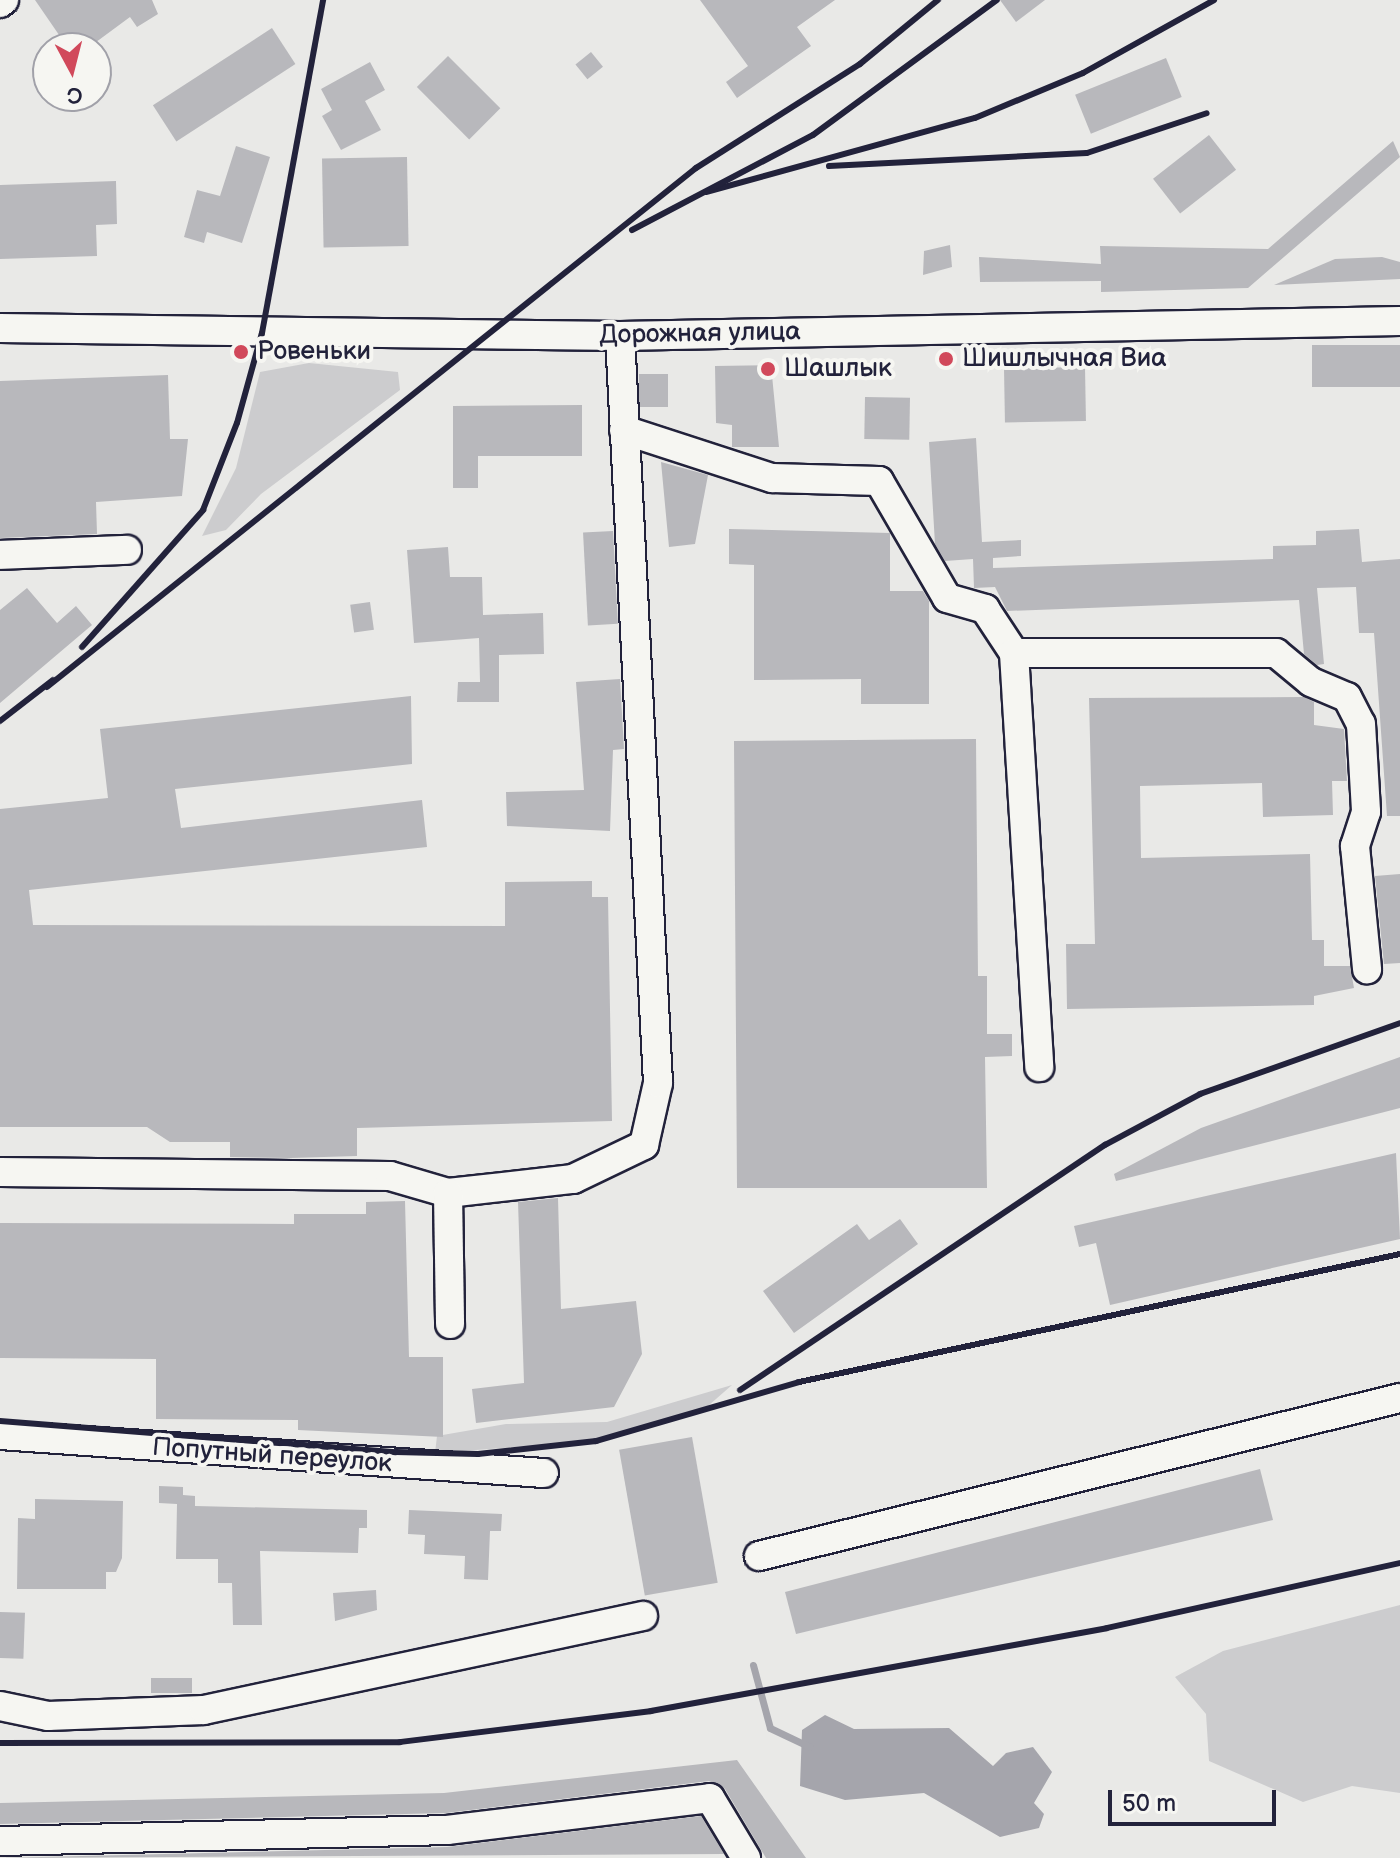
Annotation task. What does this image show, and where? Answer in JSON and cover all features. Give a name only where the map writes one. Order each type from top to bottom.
[{"type":"street","name":"Дорожная улица","points":[[0,328],[620,336],[1400,321]]},
{"type":"street","points":[[0,1172],[390,1176],[448,1193],[573,1179],[644,1145],[658,1083],[620,336]]},
{"type":"street","points":[[624,430],[772,478],[879,481],[947,598],[985,609],[1014,653],[1039,1067]]},
{"type":"street","points":[[0,555],[127,550]]},
{"type":"street","points":[[1014,653],[1276,653],[1311,682],[1347,697],[1361,724],[1366,812],[1355,846],[1367,969]]},
{"type":"street","points":[[448,1193],[450,1324]]},
{"type":"street","points":[[759,1556],[1400,1398]]},
{"type":"street","name":"Попутный переулок","points":[[0,1435],[544,1473]]},
{"type":"street","points":[[0,1706],[48,1716],[204,1710],[643,1616]]},
{"type":"street","points":[[0,1841],[447,1830],[710,1798],[746,1858]]},
{"type":"shaded area","points":[[309,363],[398,372],[400,390],[261,494],[226,530],[202,536],[236,468],[260,372]]},
{"type":"shaded area","points":[[732,1385],[708,1406],[596,1441],[435,1453],[437,1436],[506,1424],[607,1422]]},
{"type":"shaded area","points":[[1400,1605],[1400,1793],[1352,1786],[1303,1802],[1209,1761],[1206,1714],[1175,1677],[1223,1651]]},
{"type":"shaded area","points":[[825,1715],[854,1729],[949,1728],[993,1766],[1006,1753],[1033,1747],[1052,1772],[1034,1803],[1044,1814],[1039,1828],[1000,1837],[924,1793],[845,1800],[800,1786],[802,1730]]},
{"type":"building","points":[[35,0],[152,0],[158,14],[137,27],[130,17],[110,32],[57,32]]},
{"type":"building","points":[[700,0],[835,0],[797,27],[811,46],[737,98],[726,82],[748,66]]},
{"type":"building","points":[[1000,0],[1045,0],[1016,22]]},
{"type":"building","points":[[272,28],[295,64],[176,141],[153,105]]},
{"type":"building","points":[[591,52],[603,67],[587,79],[575,65]]},
{"type":"building","points":[[448,56],[500,108],[469,139],[417,87]]},
{"type":"building","points":[[1166,58],[1182,97],[1091,134],[1075,95]]},
{"type":"building","points":[[370,62],[385,90],[365,101],[381,130],[341,150],[322,116],[332,110],[321,89]]},
{"type":"building","points":[[1209,135],[1236,170],[1180,213],[1153,179]]},
{"type":"building","points":[[1393,141],[1400,157],[1248,288],[1101,292],[1101,281],[980,282],[979,257],[1101,264],[1100,246],[1268,249]]},
{"type":"building","points":[[236,146],[270,157],[242,243],[207,232],[204,243],[184,237],[197,190],[220,196]]},
{"type":"building","points":[[407,157],[409,246],[324,247],[322,158]]},
{"type":"building","points":[[116,181],[117,224],[96,225],[97,256],[0,259],[0,185]]},
{"type":"building","points":[[950,245],[952,267],[923,275],[924,251]]},
{"type":"building","points":[[1382,257],[1400,262],[1400,279],[1274,285],[1335,259]]},
{"type":"building","points":[[1312,345],[1400,345],[1400,387],[1312,387]]},
{"type":"building","points":[[771,365],[779,447],[732,447],[732,425],[716,423],[715,366]]},
{"type":"building","points":[[1085,367],[1086,421],[1005,422],[1004,368]]},
{"type":"building","points":[[639,374],[668,374],[668,407],[639,407]]},
{"type":"building","points":[[168,375],[170,439],[188,439],[182,496],[96,502],[97,534],[0,538],[0,381]]},
{"type":"building","points":[[865,397],[910,398],[909,440],[864,439]]},
{"type":"building","points":[[582,405],[582,456],[478,456],[478,488],[453,488],[453,406]]},
{"type":"building","points":[[976,438],[982,542],[1021,540],[1021,556],[993,558],[993,568],[1273,559],[1273,546],[1316,545],[1316,531],[1359,529],[1362,562],[1400,559],[1400,816],[1387,816],[1374,633],[1359,633],[1356,587],[1317,588],[1324,664],[1317,665],[1304,654],[1299,600],[1007,611],[995,587],[974,588],[973,559],[945,561],[935,544],[929,442]]},
{"type":"building","points":[[661,462],[708,475],[695,544],[669,547]]},
{"type":"building","points":[[729,529],[890,533],[890,591],[923,591],[929,601],[929,704],[861,704],[861,679],[754,680],[754,565],[729,564]]},
{"type":"building","points":[[613,531],[618,624],[588,625],[583,533]]},
{"type":"building","points":[[448,547],[450,577],[482,577],[483,615],[543,613],[544,654],[499,655],[499,702],[457,702],[458,682],[480,682],[479,638],[414,643],[407,550]]},
{"type":"building","points":[[27,588],[57,623],[76,606],[92,625],[0,703],[0,610]]},
{"type":"building","points":[[370,602],[374,630],[354,633],[350,605]]},
{"type":"building","points":[[620,679],[624,749],[613,750],[610,831],[507,826],[506,792],[584,790],[576,682]]},
{"type":"building","points":[[411,696],[412,764],[175,789],[181,828],[422,800],[427,847],[29,890],[33,925],[505,926],[505,882],[592,881],[592,897],[608,897],[612,1121],[357,1128],[357,1156],[290,1158],[230,1157],[230,1142],[170,1142],[147,1127],[0,1127],[0,809],[108,798],[100,729]]},
{"type":"building","points":[[1304,697],[1314,702],[1314,725],[1344,729],[1347,781],[1332,781],[1333,815],[1263,817],[1262,783],[1140,786],[1141,858],[1310,854],[1312,940],[1324,940],[1324,966],[1350,966],[1354,988],[1314,996],[1314,1005],[1067,1009],[1066,944],[1095,944],[1089,698]]},
{"type":"building","points":[[976,739],[978,976],[987,976],[987,1034],[1012,1034],[1012,1056],[985,1057],[987,1188],[737,1188],[734,741]]},
{"type":"building","points":[[1400,874],[1400,963],[1384,964],[1375,876]]},
{"type":"building","points":[[1400,1057],[1400,1108],[1116,1181],[1114,1174],[1201,1128]]},
{"type":"building","points":[[1396,1153],[1400,1239],[1110,1305],[1096,1243],[1079,1247],[1074,1226]]},
{"type":"building","points":[[558,1198],[561,1309],[636,1301],[642,1354],[614,1407],[476,1423],[472,1389],[524,1383],[518,1202]]},
{"type":"building","points":[[405,1201],[409,1357],[443,1357],[443,1437],[298,1430],[298,1420],[156,1419],[156,1359],[0,1358],[0,1223],[294,1224],[294,1214],[366,1214],[366,1202]]},
{"type":"building","points":[[900,1219],[918,1244],[794,1333],[763,1291],[857,1224],[869,1240]]},
{"type":"building","points":[[692,1437],[718,1583],[645,1596],[619,1450]]},
{"type":"building","points":[[1260,1469],[1273,1520],[796,1634],[785,1592]]},
{"type":"building","points":[[159,1486],[183,1487],[183,1495],[195,1496],[195,1506],[367,1510],[367,1528],[359,1528],[358,1553],[260,1551],[262,1625],[233,1625],[232,1583],[218,1583],[218,1559],[176,1559],[177,1504],[159,1503]]},
{"type":"building","points":[[35,1499],[123,1501],[122,1558],[116,1572],[106,1572],[106,1589],[17,1589],[18,1518],[35,1519]]},
{"type":"building","points":[[409,1510],[502,1514],[501,1531],[490,1531],[488,1580],[464,1579],[465,1556],[424,1554],[425,1535],[408,1534]]},
{"type":"building","points":[[376,1590],[377,1610],[335,1621],[333,1593]]},
{"type":"building","points":[[0,1612],[25,1613],[23,1659],[0,1658]]},
{"type":"building","points":[[151,1678],[192,1678],[192,1693],[151,1693]]},
{"type":"building","points":[[737,1760],[806,1858],[766,1858],[725,1789],[709,1781],[446,1813],[0,1824],[0,1803],[444,1793]]},
{"type":"building","points":[[701,1816],[724,1854],[0,1858],[447,1847]]},
{"type":"waterway","points":[[753,1665],[770,1728],[810,1747]]},
{"type":"railway","points":[[82,647],[203,510],[237,423],[262,333],[323,0]]},
{"type":"railway","points":[[47,687],[696,168],[860,64],[938,0]]},
{"type":"railway","points":[[632,230],[813,135],[997,0]]},
{"type":"railway","points":[[706,192],[975,118],[1083,73],[1214,0]]},
{"type":"railway","points":[[829,166],[1087,153],[1207,113]]},
{"type":"railway","points":[[0,721],[53,680]]},
{"type":"railway","points":[[740,1390],[1105,1145],[1200,1094],[1400,1023]]},
{"type":"railway","points":[[0,1421],[396,1452],[478,1454],[596,1441],[799,1382],[1400,1254]]},
{"type":"railway","points":[[0,1743],[400,1742],[651,1711],[1107,1628],[1400,1563]]},
{"type":"place","name":"Ровеньки","points":[[241,352]]},
{"type":"place","name":"Шишлычная Виа","points":[[946,359]]},
{"type":"place","name":"Шашлык","points":[[768,369]]}]
